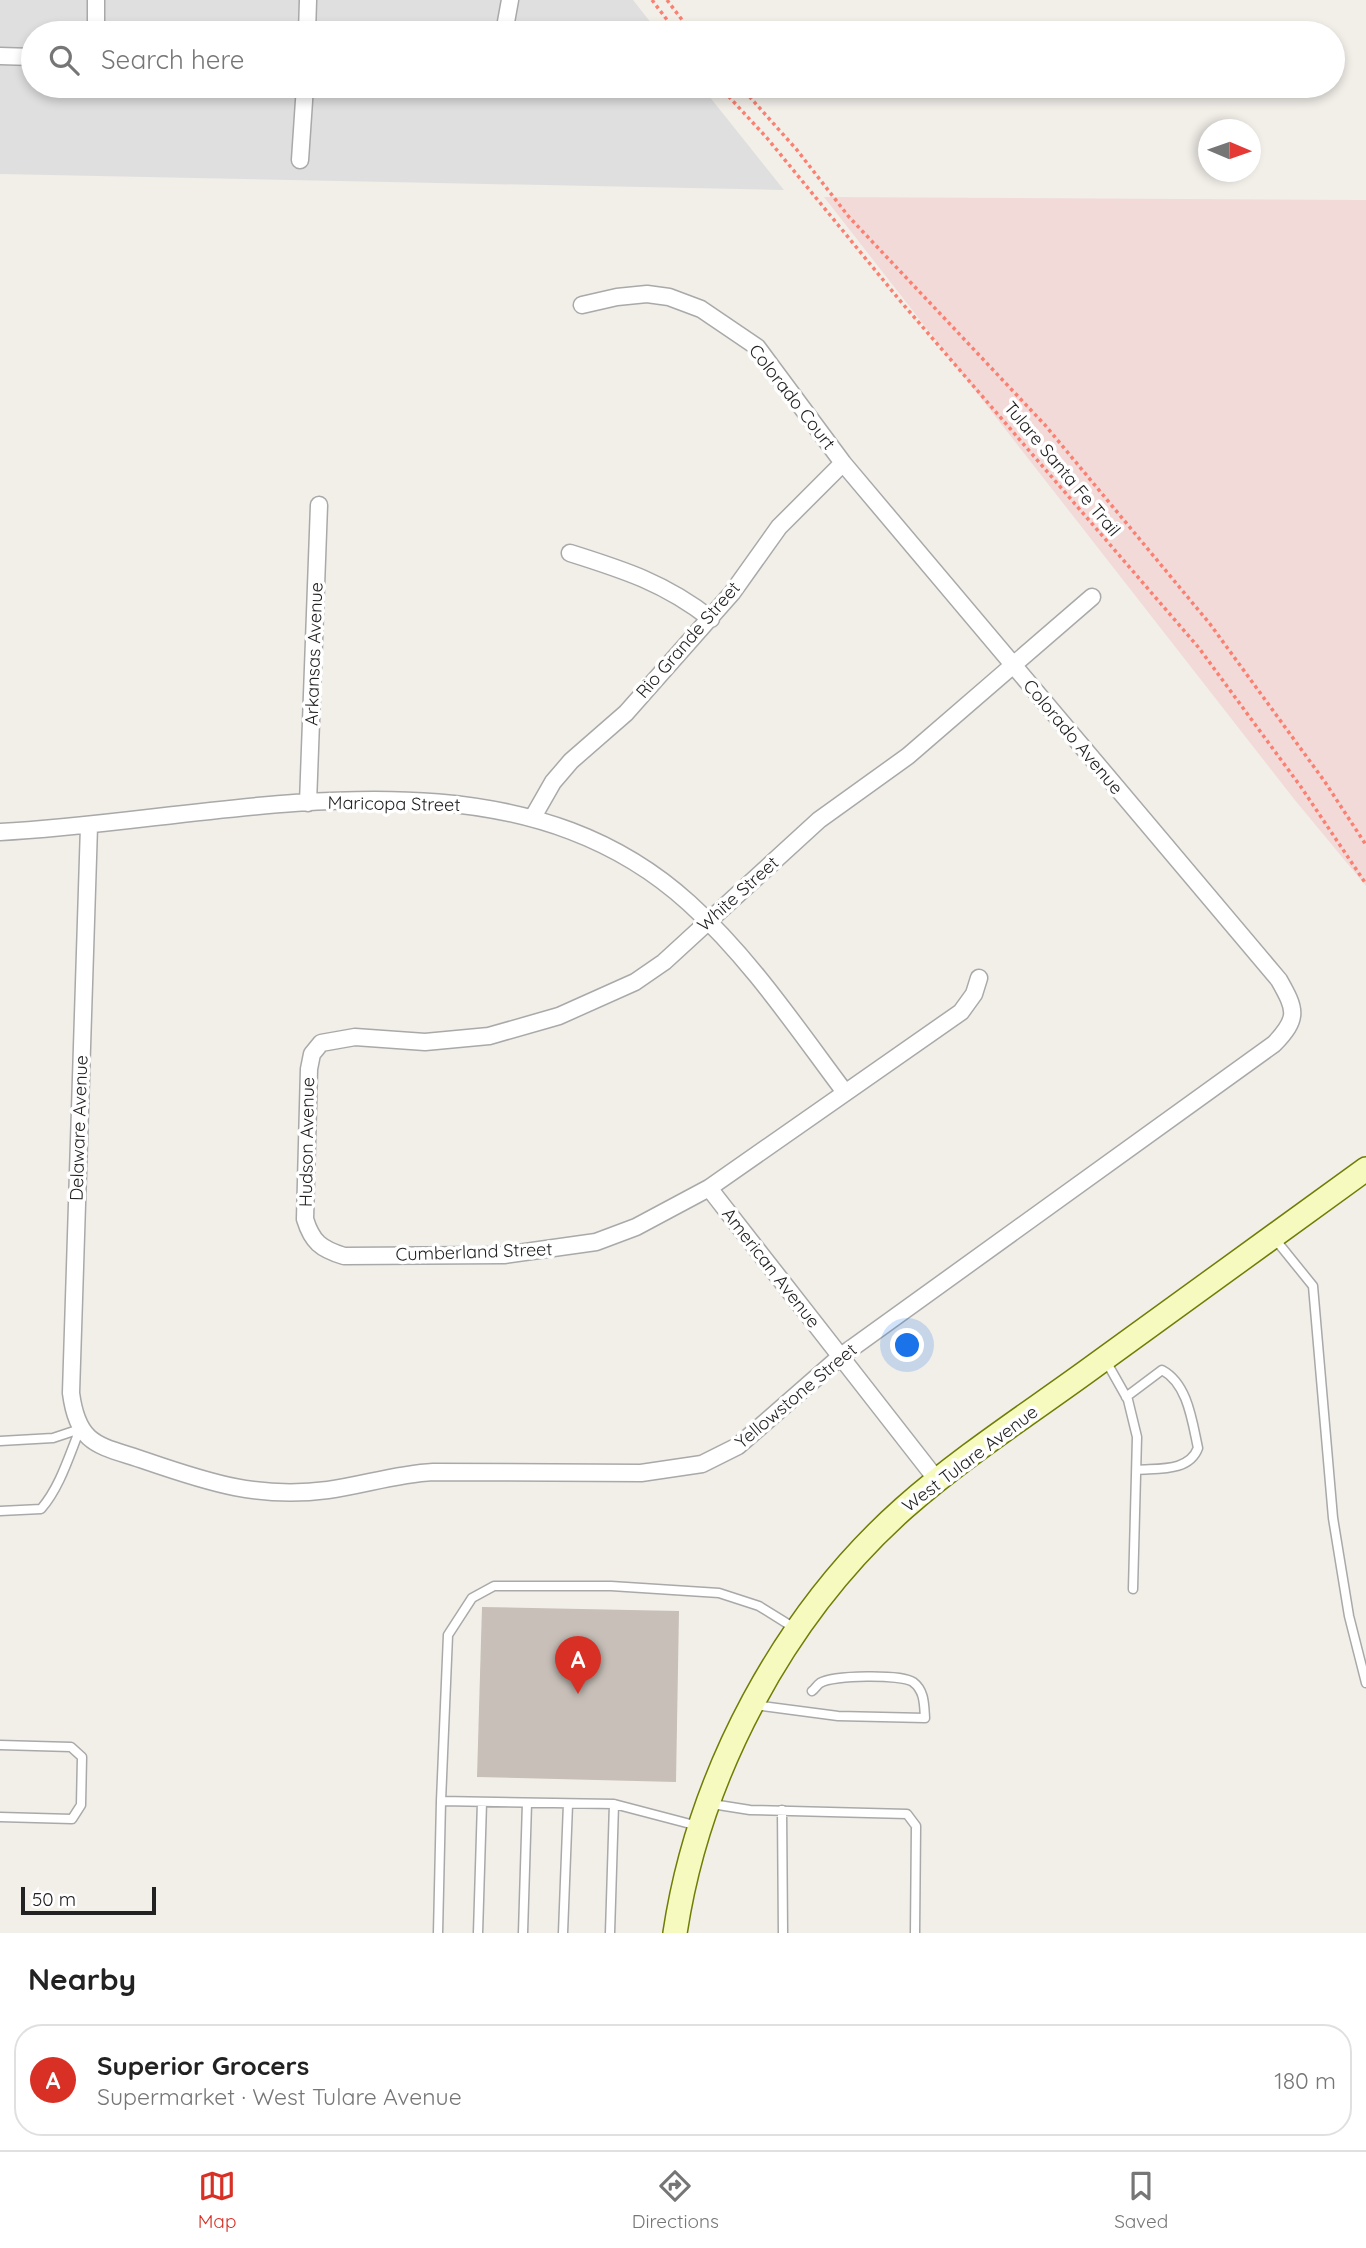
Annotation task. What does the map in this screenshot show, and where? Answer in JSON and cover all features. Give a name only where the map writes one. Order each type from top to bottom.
[{"type":"main road","name":"West Tulare Avenue","points":[[675,1933],[701,1827],[751,1705],[798,1631],[865,1546],[937,1480],[1366,1169]]},
{"type":"street","points":[[96,0],[96,21]]},
{"type":"street","points":[[307,21],[308,0]]},
{"type":"street","points":[[506,21],[510,0]]},
{"type":"street","points":[[0,57],[21,57]]},
{"type":"street","points":[[300,160],[304,98]]},
{"type":"street","name":"Colorado Court","points":[[582,305],[617,297],[648,294],[670,297],[701,309],[757,347],[843,463]]},
{"type":"street","name":"Rio Grande Street","points":[[533,817],[553,782],[571,761],[626,713],[710,619],[779,527],[843,463]]},
{"type":"street","name":"Colorado Avenue","points":[[843,463],[1279,979],[1292,1002],[1294,1016]]},
{"type":"street","name":"Arkansas Avenue","points":[[308,803],[319,505]]},
{"type":"street","points":[[570,553],[644,576],[671,590],[710,619]]},
{"type":"street","name":"White Street","points":[[321,1043],[355,1037],[389,1041],[456,1041],[530,1026],[598,1001],[635,982],[664,962],[819,820],[908,756],[1092,597]]},
{"type":"street","name":"Maricopa Street","points":[[0,832],[308,803],[436,802],[533,817],[587,836],[623,854],[689,902],[741,958],[844,1091]]},
{"type":"street","name":"Delaware Avenue","points":[[80,1429],[71,1393],[89,825]]},
{"type":"street","name":"Cumberland Street","points":[[315,1242],[324,1250],[344,1256],[504,1255],[555,1250],[596,1242],[636,1227],[709,1188],[844,1091],[961,1012],[974,994],[979,978]]},
{"type":"street","name":"Yellowstone Street","points":[[80,1429],[91,1440],[107,1448],[202,1482],[267,1492],[329,1490],[406,1474],[433,1472],[641,1473],[676,1470],[702,1464],[738,1446],[841,1356],[1273,1044],[1288,1029],[1294,1016]]},
{"type":"street","name":"Hudson Avenue","points":[[315,1242],[305,1219],[309,1069],[312,1054],[321,1043]]},
{"type":"street","name":"American Avenue","points":[[709,1188],[937,1480]]},
{"type":"lane","points":[[1274,1237],[1313,1286],[1333,1518],[1349,1616],[1366,1683]]},
{"type":"lane","points":[[1104,1359],[1126,1397],[1138,1437],[1133,1589]]},
{"type":"lane","points":[[1126,1397],[1162,1370],[1174,1377],[1188,1404],[1198,1448],[1196,1455],[1184,1465],[1137,1470]]},
{"type":"lane","points":[[0,1441],[53,1438],[80,1429]]},
{"type":"lane","points":[[0,1511],[41,1509],[49,1499],[80,1429]]},
{"type":"lane","points":[[438,1933],[448,1635],[472,1598],[494,1586],[611,1586],[719,1593],[759,1606],[798,1631]]},
{"type":"lane","points":[[751,1705],[838,1716],[925,1718],[924,1697],[920,1689],[902,1677],[834,1678],[820,1683],[812,1691]]},
{"type":"lane","points":[[0,1745],[71,1747],[82,1758],[81,1805],[72,1819],[0,1817]]},
{"type":"lane","points":[[441,1801],[614,1804],[701,1827]]},
{"type":"lane","points":[[478,1933],[482,1802]]},
{"type":"lane","points":[[523,1933],[527,1803]]},
{"type":"lane","points":[[563,1933],[568,1804]]},
{"type":"lane","points":[[610,1933],[614,1804]]},
{"type":"lane","points":[[709,1804],[782,1811],[907,1814],[916,1826],[915,1933]]},
{"type":"lane","points":[[782,1811],[783,1933]]},
{"type":"path","points":[[652,0],[668,21]]},
{"type":"path","points":[[667,0],[683,21]]},
{"type":"path","name":"Tulare Santa Fe Trail","points":[[730,98],[767,138],[1086,520],[1199,648],[1301,787],[1366,884]]},
{"type":"path","name":"Tulare Santa Fe Trail","points":[[751,98],[797,150],[849,216],[1045,425],[1210,624],[1325,782],[1366,845]]},
{"type":"shaded area","points":[[0,0],[633,0],[650,21],[21,21],[21,98],[711,98],[784,190],[0,174]]},
{"type":"shaded area","points":[[824,197],[1366,200],[1366,886],[1294,799]]},
{"type":"building","points":[[482,1607],[679,1611],[676,1782],[477,1777]]},
{"type":"place","name":"Superior Grocers","points":[[578,1694]]}]
